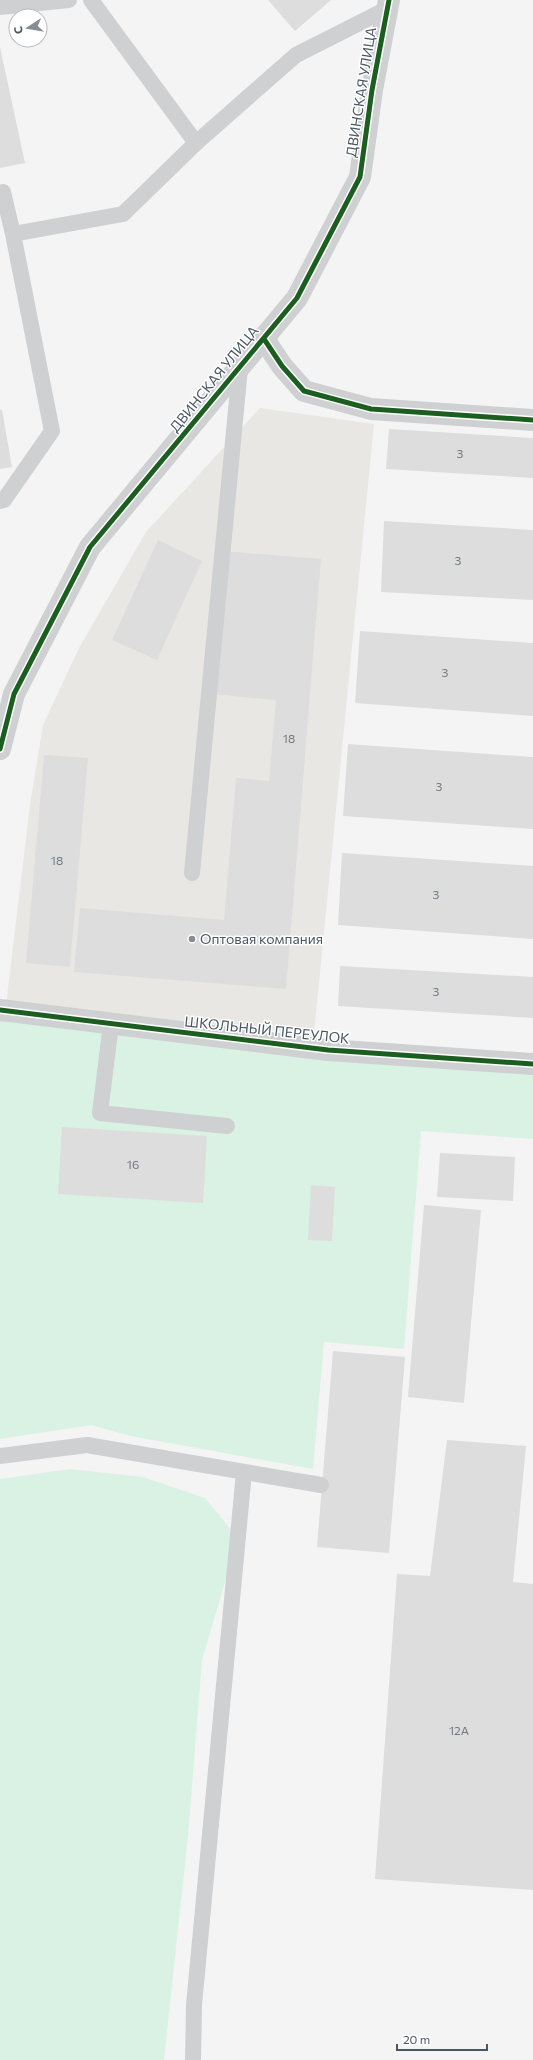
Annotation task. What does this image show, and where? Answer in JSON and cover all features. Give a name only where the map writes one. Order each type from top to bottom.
[{"type":"street","name":"ДВИНСКАЯ УЛИЦА","points":[[0,749],[14,694],[90,547],[297,298],[360,177],[372,90],[388,5]]},
{"type":"street","points":[[264,339],[282,366],[304,391],[371,409],[533,420]]},
{"type":"street","name":"ШКОЛЬНЫЙ ПЕРЕУЛОК","points":[[0,1010],[328,1050],[533,1064]]},
{"type":"lane","points":[[0,7],[69,0]]},
{"type":"lane","points":[[91,0],[196,143]]},
{"type":"lane","points":[[13,234],[123,214],[196,143],[296,56],[388,5]]},
{"type":"lane","points":[[0,193],[3,192],[13,234],[52,431],[4,500],[0,501]]},
{"type":"lane","points":[[192,873],[240,368]]},
{"type":"lane","points":[[111,1024],[100,1113],[227,1126]]},
{"type":"lane","points":[[0,1456],[87,1445],[321,1485]]},
{"type":"lane","points":[[193,2060],[194,2005],[244,1472]]},
{"type":"shaded area","points":[[260,408],[374,424],[314,1034],[6,1005],[30,805],[43,725],[79,648],[146,532]]},
{"type":"green space","points":[[0,1020],[533,1074],[533,1139],[421,1131],[404,1349],[324,1342],[313,1469],[131,1436],[91,1425],[0,1439]]},
{"type":"green space","points":[[70,1469],[143,1477],[205,1498],[238,1538],[202,1660],[188,1836],[164,2060],[0,2060],[0,1479]]},
{"type":"building","points":[[268,0],[331,0],[295,31]]},
{"type":"building","points":[[0,47],[25,163],[0,168]]},
{"type":"building","points":[[0,410],[2,410],[12,467],[0,469]]},
{"type":"building","points":[[389,429],[533,438],[533,478],[386,469]]},
{"type":"building","points":[[384,521],[533,530],[533,600],[381,592]]},
{"type":"building","points":[[158,540],[202,561],[157,660],[112,640]]},
{"type":"building","points":[[224,551],[321,559],[286,989],[74,972],[80,908],[224,920],[236,778],[269,781],[276,700],[212,694]]},
{"type":"building","points":[[360,631],[533,643],[533,716],[355,703]]},
{"type":"building","points":[[348,744],[533,757],[533,829],[343,816]]},
{"type":"building","points":[[44,755],[88,758],[70,967],[26,963]]},
{"type":"building","points":[[342,853],[533,866],[533,939],[338,925]]},
{"type":"building","points":[[340,966],[533,977],[533,1018],[338,1006]]},
{"type":"building","points":[[62,1127],[207,1136],[203,1203],[58,1194]]},
{"type":"building","points":[[440,1153],[515,1157],[513,1201],[437,1197]]},
{"type":"building","points":[[311,1185],[335,1187],[332,1241],[308,1240]]},
{"type":"building","points":[[424,1205],[481,1210],[464,1403],[408,1397]]},
{"type":"building","points":[[333,1351],[405,1357],[389,1553],[317,1547]]},
{"type":"building","points":[[447,1440],[526,1446],[513,1582],[533,1584],[533,1890],[375,1879],[397,1574],[430,1576]]},
{"type":"cycle path","points":[[0,749],[14,694],[90,547],[297,298],[360,177],[372,90],[389,0]]},
{"type":"cycle path","points":[[264,339],[282,366],[304,391],[371,409],[533,420]]},
{"type":"cycle path","points":[[0,1010],[328,1050],[533,1064]]},
{"type":"place","name":"Оптовая компания","points":[[192,939]]}]
